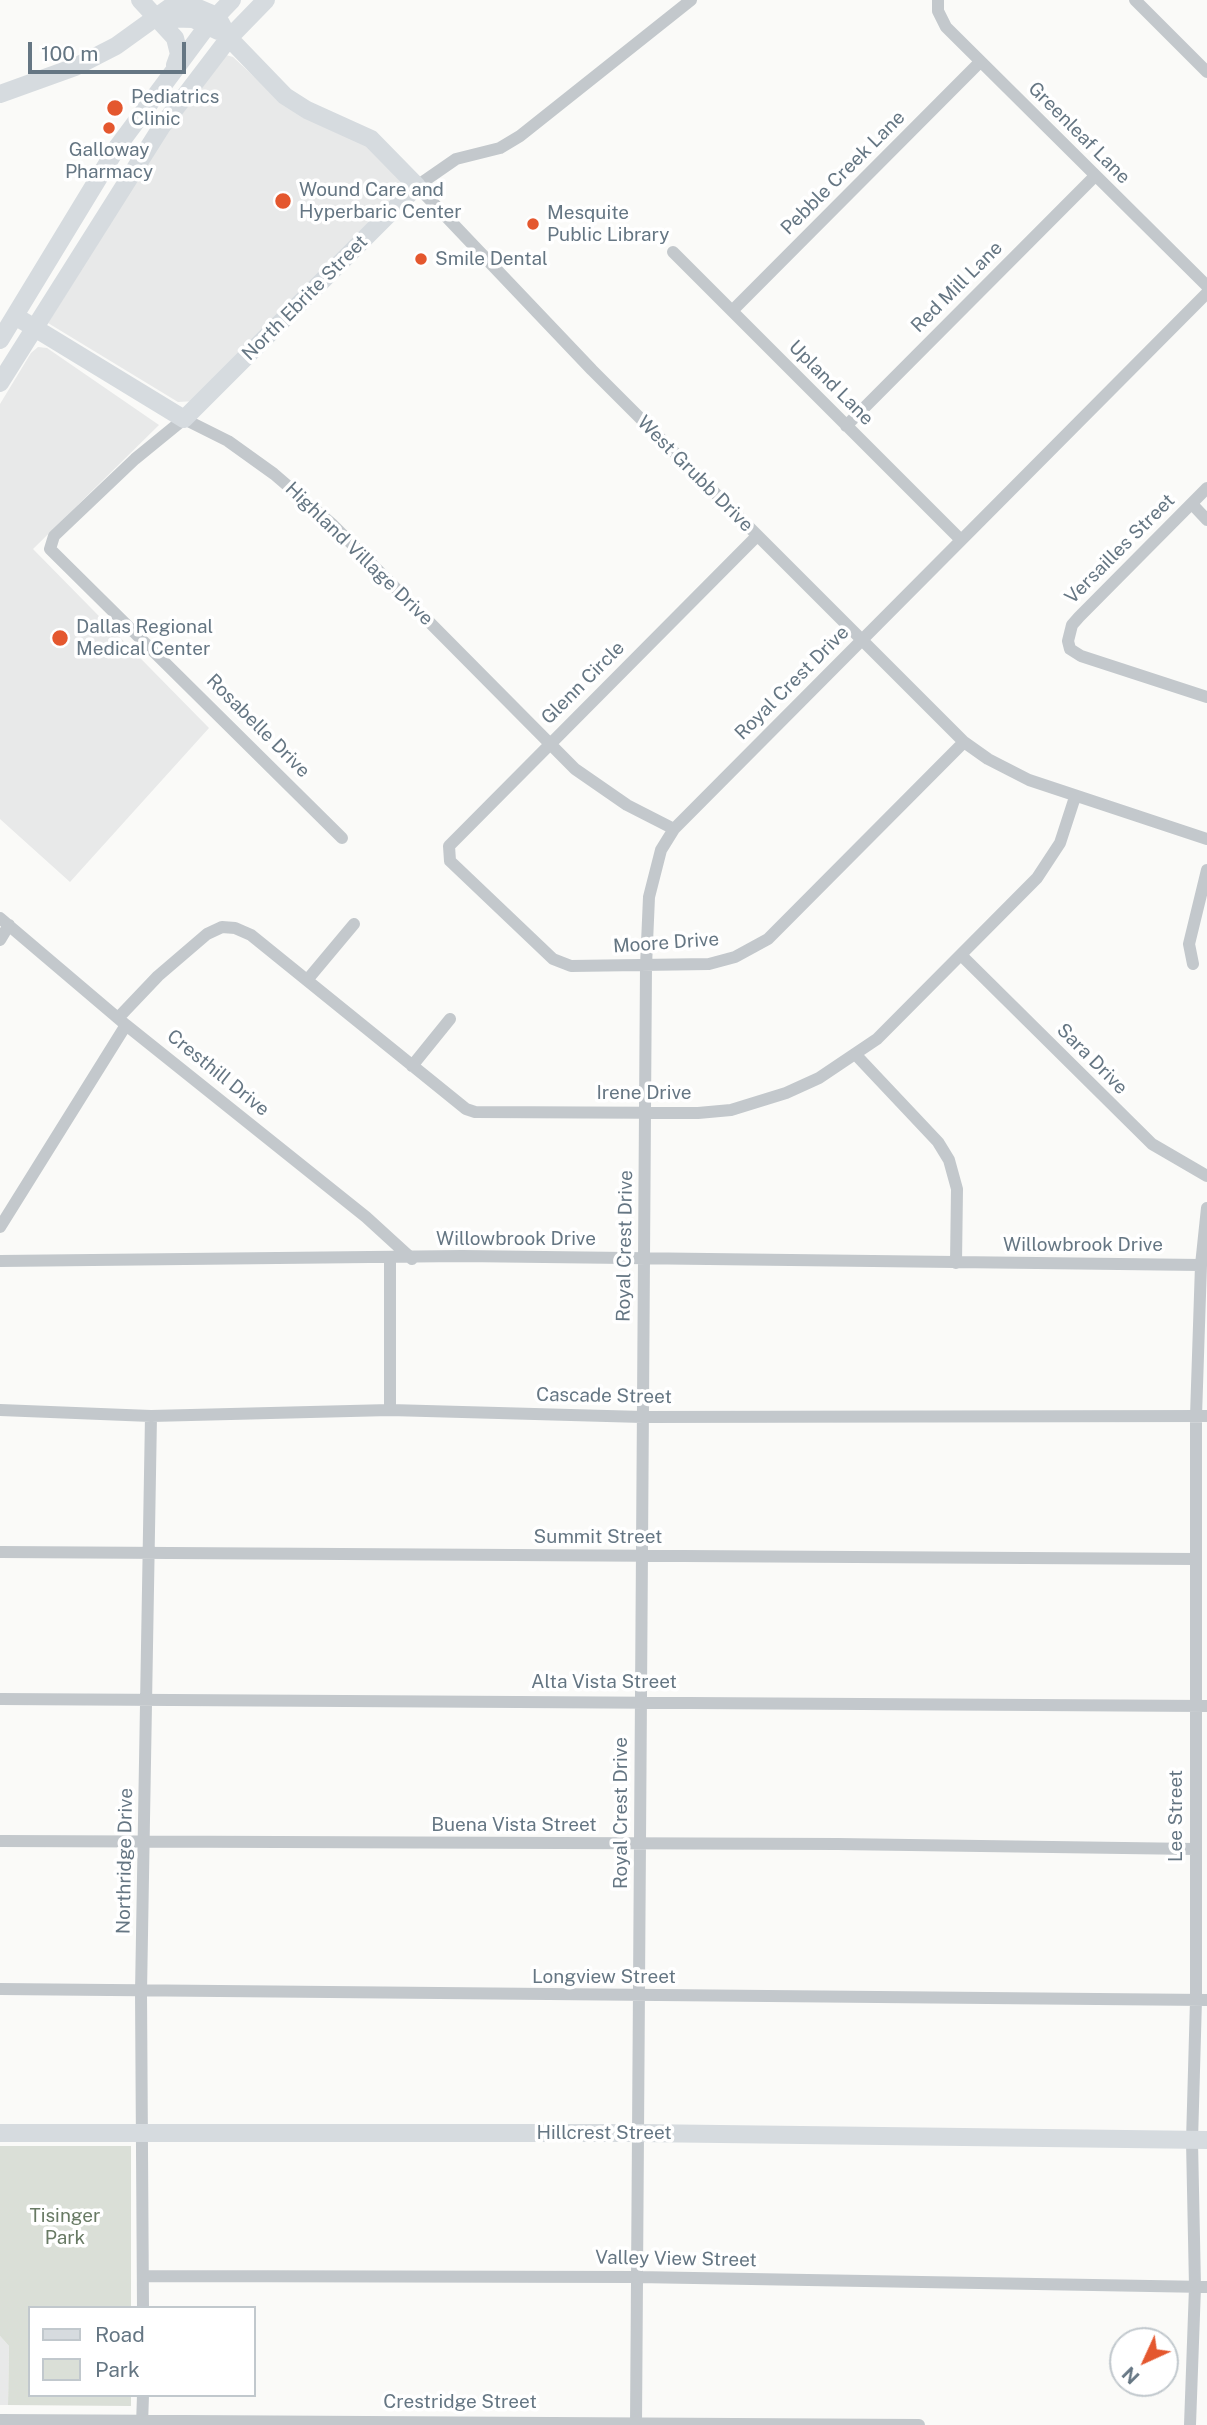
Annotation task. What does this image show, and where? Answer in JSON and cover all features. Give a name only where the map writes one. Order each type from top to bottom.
[{"type":"street","points":[[140,0],[158,18],[178,47],[179,54],[171,75]]},
{"type":"street","points":[[0,340],[79,206],[118,146],[213,20],[232,0]]},
{"type":"street","points":[[0,383],[139,160],[229,38],[266,0]]},
{"type":"street","name":"North Ebrite Street","points":[[68,522],[135,459],[184,419],[417,186],[456,159],[500,148],[520,136],[691,0]]},
{"type":"street","name":"Greenleaf Lane","points":[[938,0],[938,11],[946,27],[1207,286]]},
{"type":"street","points":[[1135,0],[1207,72]]},
{"type":"street","points":[[0,94],[75,67],[116,46],[158,18],[175,3],[191,5],[213,20]]},
{"type":"street","points":[[158,18],[213,20]]},
{"type":"street","name":"West Grubb Drive","points":[[213,20],[285,96],[307,110],[371,139],[757,536],[964,742],[988,759],[1030,780],[1207,839]]},
{"type":"street","name":"Pebble Creek Lane","points":[[732,311],[980,62]]},
{"type":"street","points":[[118,146],[139,160]]},
{"type":"street","name":"Red Mill Lane","points":[[846,426],[1095,176]]},
{"type":"street","points":[[74,261],[78,243],[92,219],[79,206]]},
{"type":"street","name":"Upland Lane","points":[[673,252],[961,540]]},
{"type":"street","name":"Royal Crest Drive","points":[[636,2424],[646,966],[649,897],[661,850],[674,829],[1207,293]]},
{"type":"street","name":"Highland Village Drive","points":[[15,316],[184,419],[228,441],[260,463],[323,516],[575,769],[627,805],[674,829]]},
{"type":"street","name":"Versailles Street","points":[[1207,488],[1079,617],[1072,625],[1068,640],[1070,649],[1081,656],[1207,697]]},
{"type":"street","points":[[1192,504],[1207,520]]},
{"type":"street","name":"Rosabelle Drive","points":[[68,522],[50,541],[50,549],[56,558],[176,671],[342,838]]},
{"type":"street","name":"Glenn Circle","points":[[450,860],[449,846],[757,536]]},
{"type":"street","name":"Moore Drive","points":[[450,860],[553,959],[571,966],[709,964],[735,957],[768,939],[964,742]]},
{"type":"street","name":"Irene Drive","points":[[123,1021],[158,976],[208,934],[222,927],[251,935],[466,1109],[475,1112],[646,1113],[731,1110],[786,1093],[856,1055],[1037,878],[1060,842],[1075,797]]},
{"type":"street","points":[[1193,964],[1189,944],[1207,870]]},
{"type":"street","points":[[0,940],[5,921]]},
{"type":"street","name":"Cresthill Drive","points":[[5,921],[123,1021],[366,1217],[412,1259]]},
{"type":"street","points":[[307,979],[354,924]]},
{"type":"street","name":"Sara Drive","points":[[961,955],[1152,1144],[1207,1176]]},
{"type":"street","points":[[412,1066],[450,1019]]},
{"type":"street","points":[[0,1227],[123,1021]]},
{"type":"street","points":[[856,1055],[938,1142],[949,1160],[957,1189],[956,1263]]},
{"type":"street","name":"Lee Street","points":[[1191,2425],[1201,2287],[1201,2000],[1195,1849],[1201,1706],[1196,1559],[1201,1416],[1201,1265],[1207,1208]]},
{"type":"street","points":[[390,1257],[390,1410]]},
{"type":"street","name":"Willowbrook Drive","points":[[0,1261],[390,1257],[1201,1265]]},
{"type":"street","name":"Cascade Street","points":[[0,1410],[151,1416],[390,1410],[643,1417],[1201,1416]]},
{"type":"street","name":"Northridge Drive","points":[[144,2306],[141,1992],[146,1843],[147,1554],[151,1416]]},
{"type":"street","name":"Summit Street","points":[[0,1552],[1196,1559]]},
{"type":"street","name":"Alta Vista Street","points":[[0,1699],[1201,1706]]},
{"type":"street","name":"Buena Vista Street","points":[[0,1842],[838,1844],[1195,1849]]},
{"type":"street","name":"Longview Street","points":[[0,1989],[640,1997],[1201,2000]]},
{"type":"street","name":"Hillcrest Street","points":[[0,2133],[144,2130],[1199,2140]]},
{"type":"street","name":"Valley View Street","points":[[144,2276],[637,2277],[1201,2287]]},
{"type":"street","points":[[143,2397],[143,2422]]},
{"type":"street","name":"Crestridge Street","points":[[0,2420],[919,2425]]},
{"type":"shaded area","points":[[226,55],[233,57],[275,96],[361,141],[403,180],[403,187],[399,195],[196,401],[178,402],[48,323],[171,127]]},
{"type":"shaded area","name":"Dallas Regional Medical Center","points":[[38,347],[47,348],[159,425],[33,549],[209,728],[70,882],[0,819],[0,404],[31,353]]},
{"type":"shaded area","points":[[0,2336],[9,2346],[8,2405],[0,2405]]},
{"type":"green space","name":"Tisinger Park","points":[[0,2146],[131,2146],[131,2306],[28,2306],[28,2397],[131,2397],[131,2406],[8,2405],[9,2346],[0,2336]]},
{"type":"place","name":"Pediatrics Clinic","points":[[115,108]]},
{"type":"place","name":"Galloway Pharmacy","points":[[109,128]]},
{"type":"place","name":"Wound Care and Hyperbaric Center","points":[[283,201]]},
{"type":"place","name":"Mesquite Public Library","points":[[533,224]]},
{"type":"place","name":"Smile Dental","points":[[421,259]]},
{"type":"place","name":"Dallas Regional Medical Center","points":[[60,638]]}]
